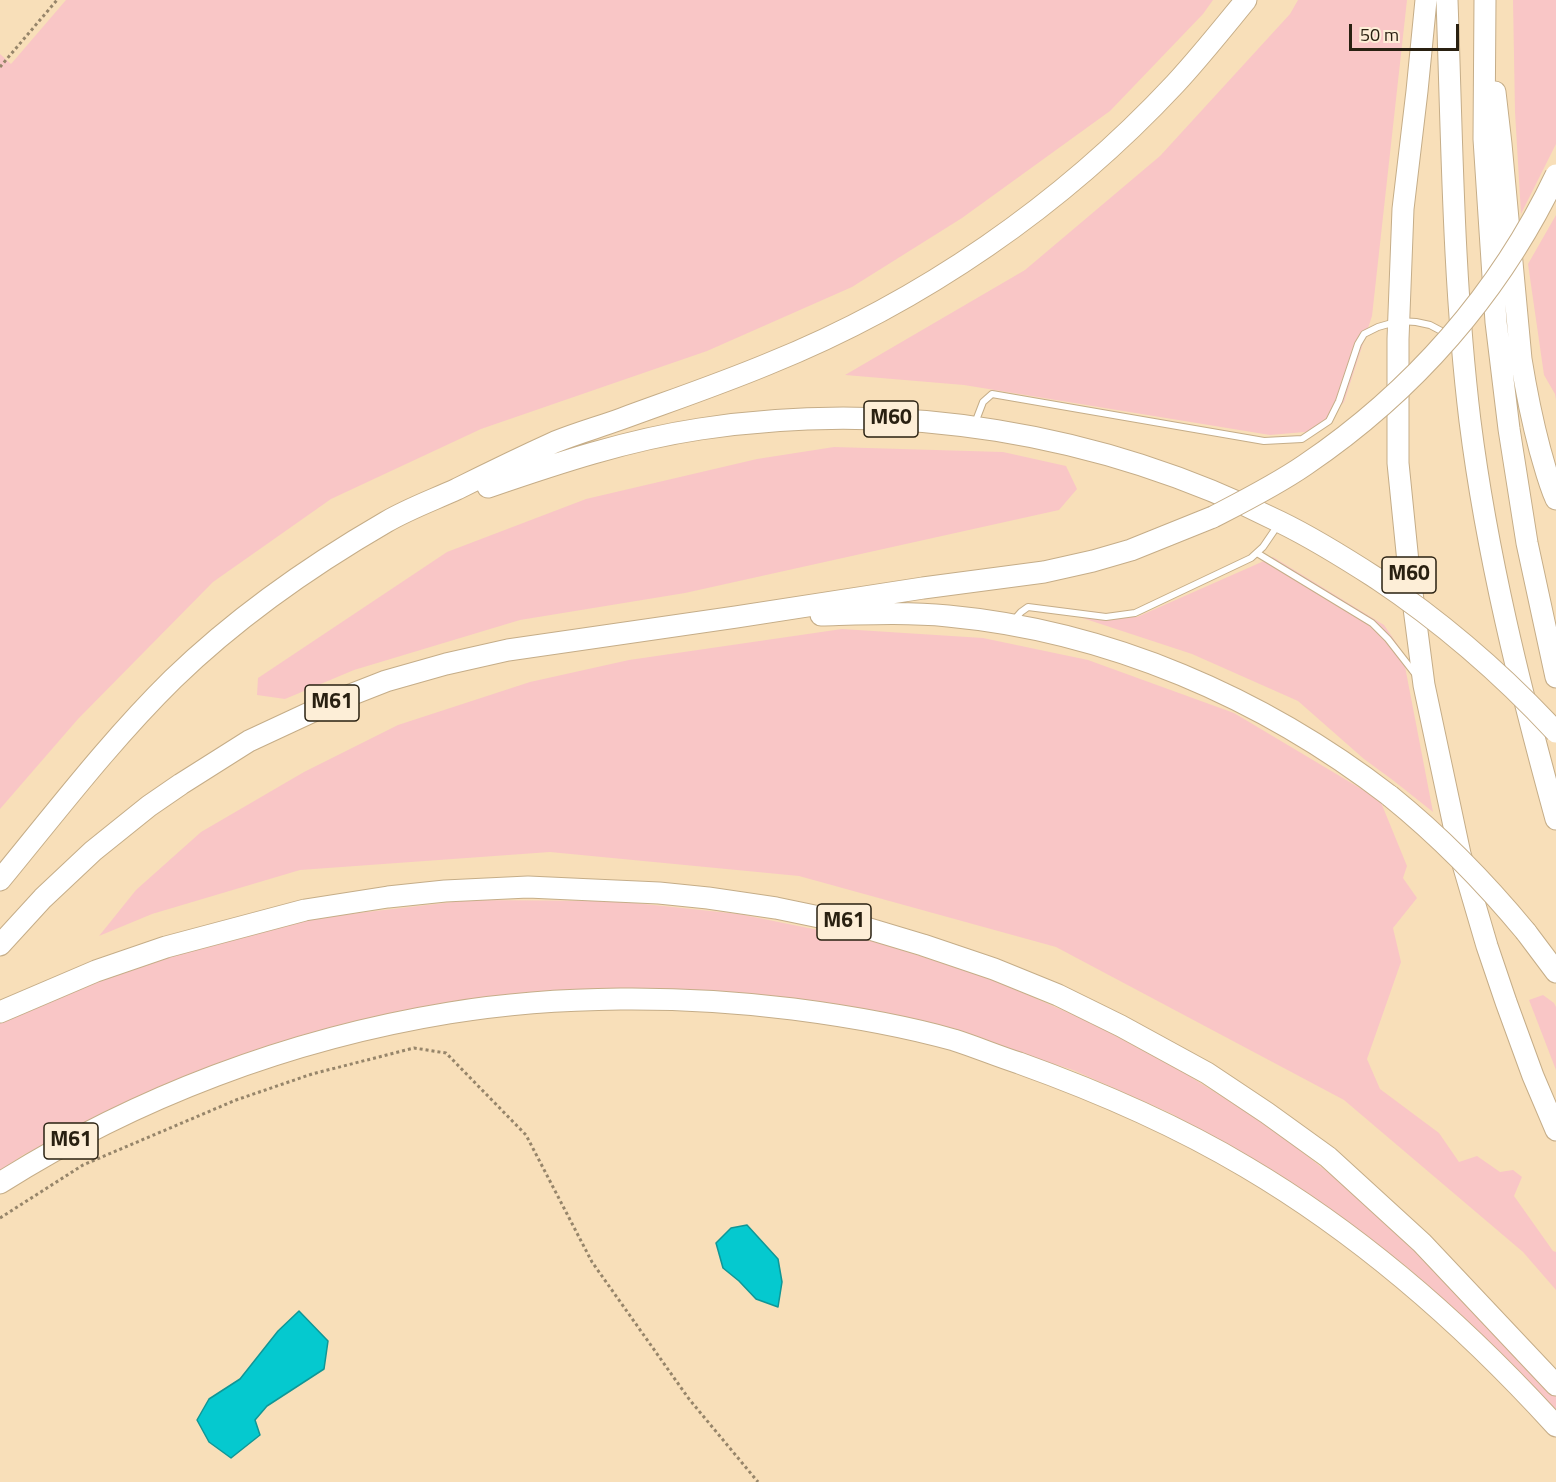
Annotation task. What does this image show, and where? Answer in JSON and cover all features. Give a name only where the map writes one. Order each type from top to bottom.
[{"type":"highway","points":[[0,880],[142,711],[176,677],[269,598],[388,521],[557,442],[769,364],[832,336],[884,309],[973,256],[1027,217],[1104,154],[1176,83],[1246,0]]},
{"type":"highway","name":"M60","points":[[1426,0],[1418,91],[1403,209],[1399,321],[1398,463],[1407,562],[1424,685],[1460,854],[1506,1002],[1556,1130]]},
{"type":"highway","points":[[1447,0],[1462,346],[1478,475],[1514,663],[1556,819]]},
{"type":"highway","points":[[1485,4],[1521,359],[1534,427],[1556,499]]},
{"type":"highway","points":[[1485,4],[1484,139],[1496,322],[1509,429],[1527,543],[1556,677]]},
{"type":"highway","points":[[736,617],[1044,572],[1093,561],[1131,550],[1213,517],[1280,481],[1329,448],[1376,410],[1424,366],[1467,317],[1507,264],[1556,174]]},
{"type":"highway","name":"M60","points":[[388,521],[563,461],[622,445],[698,429],[777,420],[840,418],[882,418],[974,426],[1072,445],[1119,458],[1169,474],[1281,522],[1376,578],[1427,614],[1487,663],[1556,732]]},
{"type":"highway","points":[[736,617],[895,613],[949,616],[1010,625],[1077,640],[1138,658],[1197,681],[1304,735],[1348,764],[1390,796],[1438,836],[1482,880],[1556,972]]},
{"type":"highway","name":"M61","points":[[0,945],[67,875],[149,806],[181,783],[249,741],[335,701],[386,681],[508,650],[736,617]]},
{"type":"highway","name":"M61","points":[[0,1012],[96,971],[166,947],[305,910],[445,891],[528,887],[659,893],[776,908],[853,924],[994,969],[1058,995],[1207,1073],[1268,1113],[1328,1157],[1422,1243],[1556,1385]]},
{"type":"highway","name":"M61","points":[[0,1183],[99,1126],[146,1104],[253,1062],[368,1029],[450,1013],[514,1005],[594,1000],[711,1001],[826,1014],[884,1024],[955,1041],[1066,1080],[1129,1106],[1244,1165],[1362,1245],[1419,1291],[1470,1337],[1556,1426]]},
{"type":"lane","points":[[974,426],[983,402],[992,394],[1264,441],[1302,439],[1329,421],[1339,401],[1358,344],[1364,334],[1399,321],[1416,322],[1445,332],[1462,346]]},
{"type":"lane","points":[[1010,625],[1020,612],[1028,607],[1106,617],[1135,613],[1251,558],[1263,547],[1281,522]]},
{"type":"lane","points":[[1257,553],[1372,623],[1388,639],[1424,685]]},
{"type":"path","points":[[0,67],[57,0]]},
{"type":"path","points":[[0,1218],[83,1165],[236,1100],[312,1074],[414,1048],[447,1053],[526,1135],[592,1262],[689,1399],[758,1482]]},
{"type":"shaded area","points":[[66,0],[1213,0],[1203,14],[1110,111],[962,218],[852,287],[707,351],[481,429],[331,499],[213,582],[78,719],[0,809],[0,54],[11,64]]},
{"type":"shaded area","points":[[1298,0],[1407,0],[1372,316],[1344,402],[1316,431],[1270,435],[964,385],[845,375],[1025,270],[1160,156],[1290,14]]},
{"type":"shaded area","points":[[1513,0],[1556,0],[1556,144],[1521,214],[1515,112]]},
{"type":"shaded area","points":[[1556,215],[1556,400],[1544,375],[1528,264]]},
{"type":"shaded area","points":[[834,447],[1003,452],[1066,466],[1077,489],[1059,510],[685,593],[520,620],[354,670],[285,699],[257,695],[258,678],[447,552],[586,499],[757,459]]},
{"type":"shaded area","points":[[1273,557],[1384,625],[1402,651],[1433,812],[1364,759],[1298,701],[1192,654],[1046,606],[1137,617]]},
{"type":"shaded area","points":[[842,629],[983,638],[1088,660],[1234,713],[1380,800],[1407,866],[1403,878],[1417,898],[1393,928],[1401,962],[1367,1059],[1380,1089],[1439,1133],[1459,1162],[1477,1156],[1500,1172],[1513,1170],[1522,1177],[1514,1196],[1553,1251],[1556,1252],[1556,1290],[1523,1252],[1344,1100],[1056,947],[799,876],[550,852],[300,870],[152,914],[99,936],[136,890],[201,832],[304,772],[398,725],[530,682],[629,660]]},
{"type":"shaded area","points":[[470,900],[616,901],[739,914],[873,941],[989,978],[1092,1023],[1186,1074],[1266,1124],[1361,1198],[1421,1251],[1556,1397],[1556,1411],[1490,1343],[1407,1267],[1346,1222],[1248,1156],[1170,1113],[1073,1070],[973,1039],[732,994],[606,988],[471,1000],[323,1030],[158,1088],[23,1155],[0,1171],[0,1022],[98,976],[205,942],[315,918]]},
{"type":"shaded area","points":[[1543,995],[1556,1007],[1556,1070],[1529,1000]]},
{"type":"water","points":[[747,1225],[778,1259],[782,1282],[778,1307],[756,1299],[723,1268],[716,1243],[731,1228]]},
{"type":"water","points":[[299,1311],[328,1341],[324,1369],[267,1406],[255,1420],[260,1435],[231,1458],[209,1442],[197,1420],[209,1399],[240,1379],[278,1331]]}]
